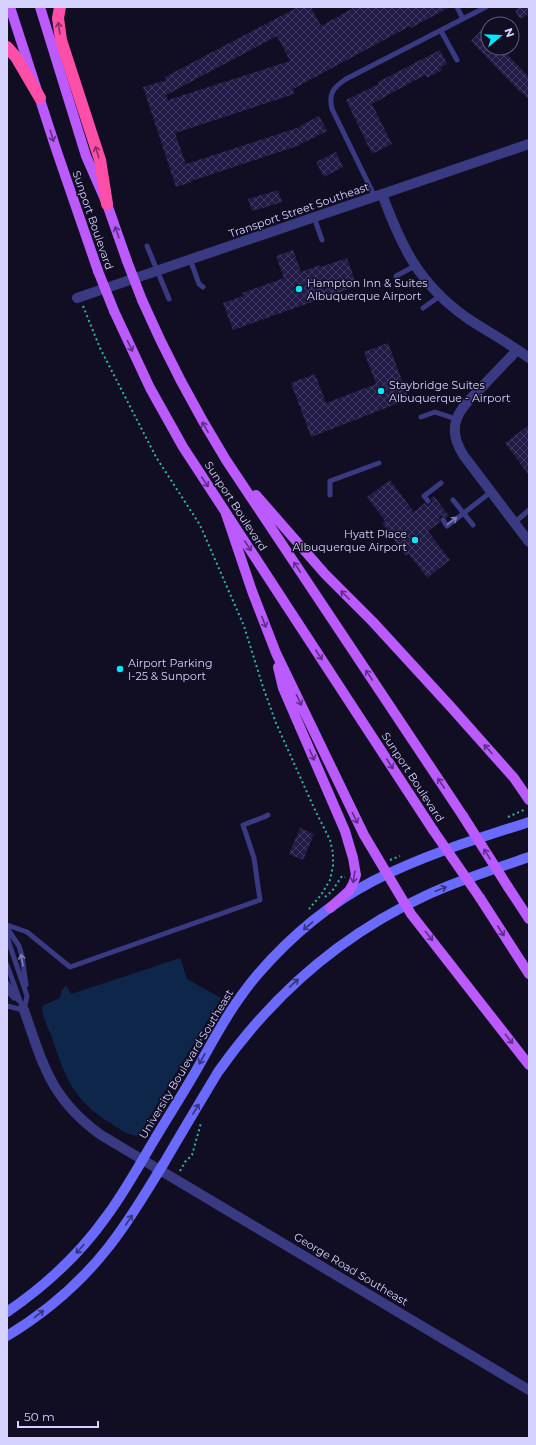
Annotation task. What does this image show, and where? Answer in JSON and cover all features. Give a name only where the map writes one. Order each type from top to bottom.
[{"type":"highway","points":[[60,7],[58,18],[61,40],[100,160],[107,204]]},
{"type":"highway","points":[[7,48],[16,57],[40,98]]},
{"type":"main road","name":"Sunport Boulevard","points":[[10,7],[56,149],[98,271],[135,358],[166,418],[226,514],[529,974]]},
{"type":"main road","name":"Sunport Boulevard","points":[[40,7],[86,156],[107,204],[126,261],[142,300],[186,393],[226,460],[463,816],[529,918]]},
{"type":"main road","points":[[226,460],[325,574],[378,628],[514,778],[529,800]]},
{"type":"main road","points":[[226,514],[252,591],[276,653],[364,835],[412,914],[529,1065]]},
{"type":"main road","points":[[276,653],[283,688],[345,831],[353,858],[356,875],[353,884],[349,891],[330,908]]},
{"type":"main road","points":[[514,778],[529,785]]},
{"type":"main road","name":"University Boulevard Southeast","points":[[7,1312],[40,1288],[57,1273],[79,1251],[106,1217],[202,1061],[213,1038],[241,995],[257,975],[279,952],[330,908],[371,882],[437,853],[529,822]]},
{"type":"main road","points":[[7,1336],[34,1318],[89,1269],[123,1229],[218,1072],[266,1011],[295,982],[336,948],[380,919],[406,905],[452,884],[529,857]]},
{"type":"street","name":"Transport Street Southeast","points":[[78,298],[529,144]]},
{"type":"street","points":[[379,196],[398,236],[415,266],[440,296],[468,319],[529,358]]},
{"type":"street","points":[[518,350],[463,406],[456,419],[455,434],[459,449],[529,542]]},
{"type":"street","name":"George Road Southeast","points":[[24,1010],[42,1063],[52,1084],[65,1103],[84,1122],[101,1135],[529,1390]]},
{"type":"lane","points":[[457,7],[463,19]]},
{"type":"lane","points":[[379,196],[332,109],[330,101],[334,88],[346,79],[486,7]]},
{"type":"lane","points":[[441,30],[457,60]]},
{"type":"lane","points":[[314,217],[322,240]]},
{"type":"lane","points":[[147,246],[168,299]]},
{"type":"lane","points":[[190,259],[199,284],[203,287]]},
{"type":"lane","points":[[396,276],[415,266]]},
{"type":"lane","points":[[423,308],[440,296]]},
{"type":"lane","points":[[421,417],[435,412],[456,419]]},
{"type":"lane","points":[[330,495],[330,481],[380,462]]},
{"type":"lane","points":[[428,501],[424,496],[441,483]]},
{"type":"lane","points":[[443,520],[447,526],[491,492]]},
{"type":"lane","points":[[453,500],[473,525]]},
{"type":"lane","points":[[514,523],[529,510]]},
{"type":"lane","points":[[7,924],[27,932],[70,968],[260,900],[254,858],[243,825],[268,814]]},
{"type":"lane","points":[[7,928],[22,956],[27,996],[24,1010]]},
{"type":"lane","points":[[7,935],[27,996]]},
{"type":"lane","points":[[7,964],[24,1010]]},
{"type":"lane","points":[[7,983],[24,1010]]},
{"type":"lane","points":[[7,991],[24,1010]]},
{"type":"lane","points":[[7,1006],[24,1010]]},
{"type":"path","points":[[78,298],[100,348],[156,457],[200,525],[240,616],[276,723],[330,840],[333,853],[333,866],[330,880],[321,896],[309,909]]},
{"type":"path","points":[[185,1162],[192,1155],[203,1119]]},
{"type":"water","points":[[180,958],[187,979],[221,998],[140,1133],[136,1136],[123,1131],[99,1115],[79,1096],[66,1075],[61,1063],[45,1020],[42,1006],[60,998],[61,991],[66,985],[71,994]]},
{"type":"building","points":[[298,7],[311,7],[321,26],[355,7],[450,7],[411,28],[410,26],[293,89],[294,94],[175,133],[186,164],[300,127],[319,116],[327,131],[297,146],[176,187],[143,87],[167,80],[165,77]],"holes":[[[277,36],[290,61],[168,100],[166,95]]]},
{"type":"building","points":[[520,7],[529,7],[529,14],[520,19],[520,16],[518,16],[515,10]]},
{"type":"building","points":[[480,31],[480,50],[471,41]]},
{"type":"building","points":[[440,50],[447,64],[441,67],[442,70],[427,78],[426,75],[419,78],[372,104],[392,144],[372,154],[346,100],[379,84],[378,82]]},
{"type":"building","points":[[485,56],[509,56],[529,77],[529,100],[522,92],[521,93]]},
{"type":"building","points":[[336,152],[343,167],[324,177],[316,162]]},
{"type":"building","points":[[278,190],[282,202],[252,211],[248,199]]},
{"type":"building","name":"Hampton Inn & Suites Albuquerque Airport","points":[[293,250],[301,272],[347,258],[357,286],[233,330],[223,303],[243,296],[242,293],[284,278],[276,256]]},
{"type":"building","name":"Staybridge Suites Albuquerque - Airport","points":[[388,343],[409,399],[311,437],[291,383],[315,374],[326,403],[376,384],[364,352]]},
{"type":"building","points":[[529,425],[529,475],[505,443]]},
{"type":"building","name":"Hyatt Place Albuquerque Airport","points":[[390,480],[414,512],[425,503],[427,505],[430,504],[432,502],[431,498],[434,496],[449,516],[446,518],[443,516],[440,517],[440,522],[428,531],[450,560],[427,578],[409,554],[406,556],[382,523],[385,521],[367,497]]},
{"type":"building","points":[[300,828],[314,834],[303,860],[289,854]]},
{"type":"place","name":"Hampton Inn & Suites Albuquerque Airport","points":[[299,289]]},
{"type":"place","name":"Staybridge Suites Albuquerque - Airport","points":[[381,391]]},
{"type":"place","name":"Hyatt Place Albuquerque Airport","points":[[415,540]]},
{"type":"place","name":"Airport Parking I-25 & Sunport","points":[[120,669]]}]
